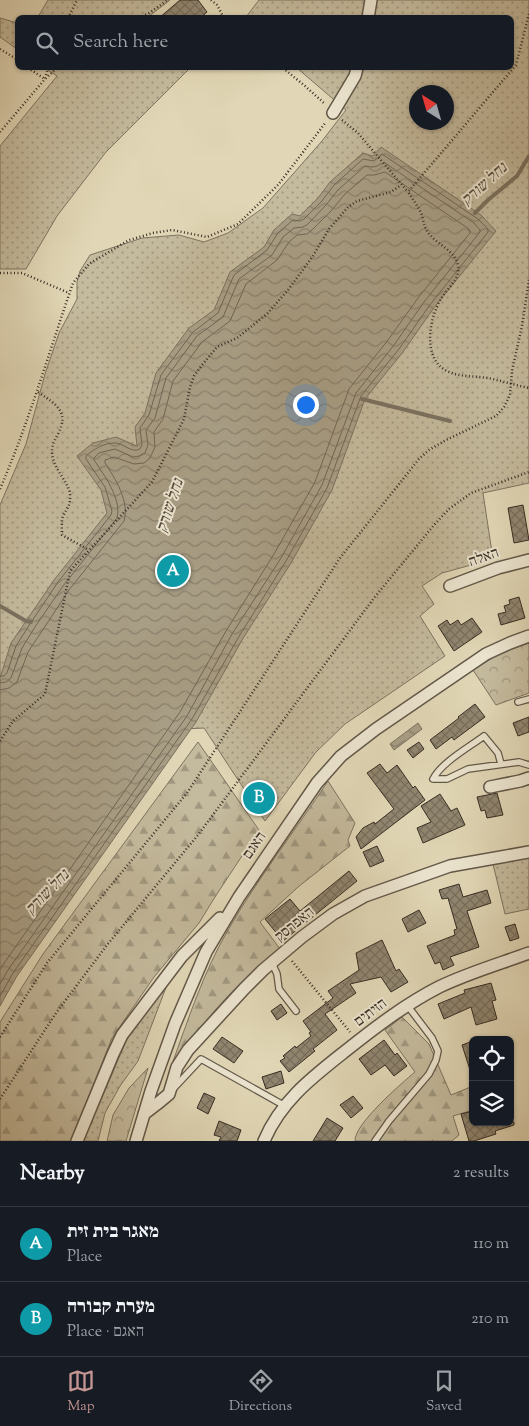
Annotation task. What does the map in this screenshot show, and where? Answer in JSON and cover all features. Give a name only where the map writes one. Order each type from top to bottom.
[{"type":"street","points":[[368,15],[371,0]]},
{"type":"street","points":[[333,113],[355,76],[356,70]]},
{"type":"street","name":"האלה","points":[[450,586],[498,568],[529,560]]},
{"type":"street","name":"האגם","points":[[136,1141],[166,1048],[186,996],[206,952],[230,911],[317,783],[341,756],[376,729],[475,661],[497,648],[529,636]]},
{"type":"street","points":[[490,787],[520,782],[529,778]]},
{"type":"street","name":"האפרסק","points":[[168,1094],[177,1067],[188,1050],[244,989],[284,952],[333,914],[365,896],[450,866],[529,852]]},
{"type":"street","points":[[77,1141],[122,1035],[182,956],[230,911]]},
{"type":"street","name":"הזיתים","points":[[264,1141],[284,1106],[305,1084],[384,1021],[407,1005],[448,983],[529,953]]},
{"type":"street","points":[[144,1114],[168,1094]]},
{"type":"lane","points":[[518,702],[529,699]]},
{"type":"lane","points":[[501,764],[498,753],[484,736],[443,765],[433,779],[447,779],[468,769],[519,762],[529,758]]},
{"type":"lane","points":[[519,762],[529,764]]},
{"type":"lane","points":[[272,963],[277,974],[278,989],[296,1011]]},
{"type":"lane","points":[[376,1141],[389,1121],[429,1074],[436,1060],[438,1051],[432,1038],[407,1005]]},
{"type":"lane","points":[[168,1094],[202,1059],[284,1106]]},
{"type":"path","points":[[70,15],[77,0]]},
{"type":"path","points":[[144,15],[168,0]]},
{"type":"path","points":[[211,0],[217,5],[222,15]]},
{"type":"path","points":[[514,67],[529,14]]},
{"type":"path","points":[[0,48],[15,58]]},
{"type":"path","points":[[31,70],[46,79]]},
{"type":"path","points":[[46,79],[48,70]]},
{"type":"path","points":[[0,132],[55,70]]},
{"type":"path","points":[[285,70],[306,86],[333,113],[358,133],[415,202],[422,215],[425,229],[457,261],[458,267],[455,280],[441,299],[434,314],[430,338],[431,352],[437,362],[445,371],[458,375],[490,379],[529,388]]},
{"type":"path","points":[[408,192],[512,70]]},
{"type":"path","points":[[0,489],[15,456],[38,392],[72,283],[89,264],[129,240],[172,230],[207,237],[238,224],[278,185],[333,113]]},
{"type":"path","points":[[0,741],[13,721],[46,694],[70,571],[152,482],[184,419],[194,376],[217,347],[237,338],[267,314],[288,290],[313,256],[329,229],[348,207],[357,201],[391,192],[401,185]]},
{"type":"path","points":[[0,273],[22,273],[69,293]]},
{"type":"path","points":[[0,1037],[47,963],[187,793],[340,558],[419,459],[429,450],[446,440],[496,416],[504,407],[510,395],[510,384],[529,280]]},
{"type":"path","points":[[38,392],[55,404],[63,415],[61,427],[52,447],[54,462],[70,493],[69,507],[63,517],[62,535],[89,550]]},
{"type":"path","points":[[0,1099],[56,1013],[107,945],[198,835],[374,598],[434,525],[449,509],[471,494],[529,472]]},
{"type":"path","points":[[284,952],[358,1042]]},
{"type":"green space","points":[[48,0],[170,0],[151,15],[39,15]]},
{"type":"green space","points":[[259,0],[529,0],[529,483],[483,493],[493,559],[442,573],[422,586],[434,604],[420,616],[445,656],[345,724],[316,752],[265,821],[204,728],[51,736],[0,763],[0,505],[26,444],[45,374],[59,333],[77,299],[77,282],[80,271],[90,255],[142,238],[179,235],[204,242],[228,233],[263,208],[322,141],[346,110],[299,70],[514,70],[514,15],[248,15]]},
{"type":"green space","points":[[0,18],[15,22],[15,48],[0,37]]},
{"type":"green space","points":[[48,70],[188,70],[106,152],[57,216],[26,269],[0,269],[0,146],[57,76]]},
{"type":"green space","points":[[529,643],[529,693],[496,705],[473,670],[499,654]]},
{"type":"green space","points":[[198,742],[259,830],[199,923],[154,977],[112,1038],[71,1141],[0,1141],[0,1022],[43,954]]},
{"type":"green space","points":[[328,781],[355,823],[348,840],[350,846],[298,887],[260,922],[280,949],[249,975],[225,999],[171,1067],[203,980],[219,946],[264,873]]},
{"type":"green space","points":[[529,858],[529,909],[505,914],[493,864]]},
{"type":"green space","points":[[167,985],[138,1061],[120,1086],[105,1113],[98,1141],[83,1141],[127,1039]]},
{"type":"green space","points":[[402,1017],[429,1044],[451,1095],[469,1088],[469,1111],[453,1116],[459,1135],[452,1141],[355,1141],[362,1125],[370,1115],[415,1072],[385,1030]]},
{"type":"green space","points":[[148,1068],[126,1141],[107,1141],[113,1115],[129,1088]]},
{"type":"water","points":[[381,147],[481,215],[496,231],[433,309],[403,352],[365,399],[332,490],[291,563],[242,640],[196,722],[17,976],[0,1006],[0,678],[11,643],[54,580],[107,513],[101,490],[77,456],[93,443],[116,437],[137,446],[135,427],[145,413],[156,373],[189,328],[214,310],[230,272],[264,247],[274,230],[292,214],[300,216],[318,198],[330,182],[363,153],[373,156]]},
{"type":"water","points":[[418,723],[422,729],[394,750],[390,744]]},
{"type":"building","points":[[180,0],[198,0],[207,12],[204,15],[162,15]]},
{"type":"building","points":[[523,505],[529,540],[514,543],[508,508]]},
{"type":"building","points":[[519,597],[525,618],[501,625],[498,614],[506,612],[504,606],[510,604],[509,600]]},
{"type":"building","points":[[472,618],[482,632],[454,651],[438,626],[447,620],[450,625],[458,620],[461,625]]},
{"type":"building","points":[[475,704],[485,717],[454,740],[452,737],[436,749],[430,740]]},
{"type":"building","points":[[529,717],[529,732],[518,736],[513,723]]},
{"type":"building","points":[[419,742],[424,749],[413,758],[407,750]]},
{"type":"building","points":[[380,764],[387,773],[397,765],[413,788],[415,786],[425,800],[361,849],[356,837],[363,828],[374,822],[375,824],[394,809],[367,773]]},
{"type":"building","points":[[497,793],[503,815],[487,818],[485,810],[481,811],[477,797]]},
{"type":"building","points":[[440,794],[451,811],[457,808],[465,825],[423,843],[417,828],[431,822],[421,806]]},
{"type":"building","points":[[377,846],[384,861],[370,867],[363,852]]},
{"type":"building","points":[[349,871],[357,881],[283,941],[265,919],[290,899],[300,911]]},
{"type":"building","points":[[459,884],[463,897],[487,890],[491,903],[467,911],[479,947],[450,957],[454,965],[443,970],[440,962],[435,964],[427,946],[455,935],[454,930],[457,929],[448,898],[442,899],[439,890]]},
{"type":"building","points":[[419,910],[426,923],[408,932],[402,919]]},
{"type":"building","points":[[515,924],[519,938],[510,941],[505,927]]},
{"type":"building","points":[[382,940],[396,971],[399,969],[408,982],[391,992],[381,977],[350,984],[356,993],[325,1014],[337,1030],[313,1049],[315,1051],[289,1072],[280,1061],[285,1058],[283,1056],[311,1036],[309,1033],[311,1032],[303,1021],[333,998],[328,991],[359,970],[356,953]]},
{"type":"building","points":[[491,983],[496,1000],[492,1001],[497,1019],[476,1025],[471,1007],[444,1019],[438,1004],[465,993],[464,990]]},
{"type":"building","points":[[281,1004],[287,1013],[277,1020],[271,1011]]},
{"type":"building","points":[[222,1037],[243,1051],[234,1063],[213,1049]]},
{"type":"building","points":[[384,1040],[395,1055],[397,1053],[407,1066],[394,1076],[385,1065],[371,1075],[359,1059]]},
{"type":"building","points":[[469,1042],[469,1067],[462,1045]]},
{"type":"building","points":[[281,1071],[284,1083],[266,1089],[262,1077]]},
{"type":"building","points":[[204,1093],[215,1098],[208,1114],[197,1108]]},
{"type":"building","points":[[353,1096],[363,1108],[351,1118],[340,1105]]},
{"type":"building","points":[[469,1112],[469,1126],[511,1126],[495,1131],[496,1134],[469,1141],[461,1114]]},
{"type":"building","points":[[327,1118],[343,1128],[335,1141],[313,1141]]},
{"type":"building","points":[[219,1121],[241,1130],[237,1141],[219,1141],[221,1137],[214,1135]]},
{"type":"waterway","name":"נחל שורק","points":[[475,213],[517,176],[529,156]]},
{"type":"waterway","points":[[362,399],[450,421]]},
{"type":"waterway","points":[[0,606],[31,622]]},
{"type":"place","name":"מאגר בית זית","points":[[173,571]]},
{"type":"place","name":"מערת קבורה","points":[[259,798]]}]
